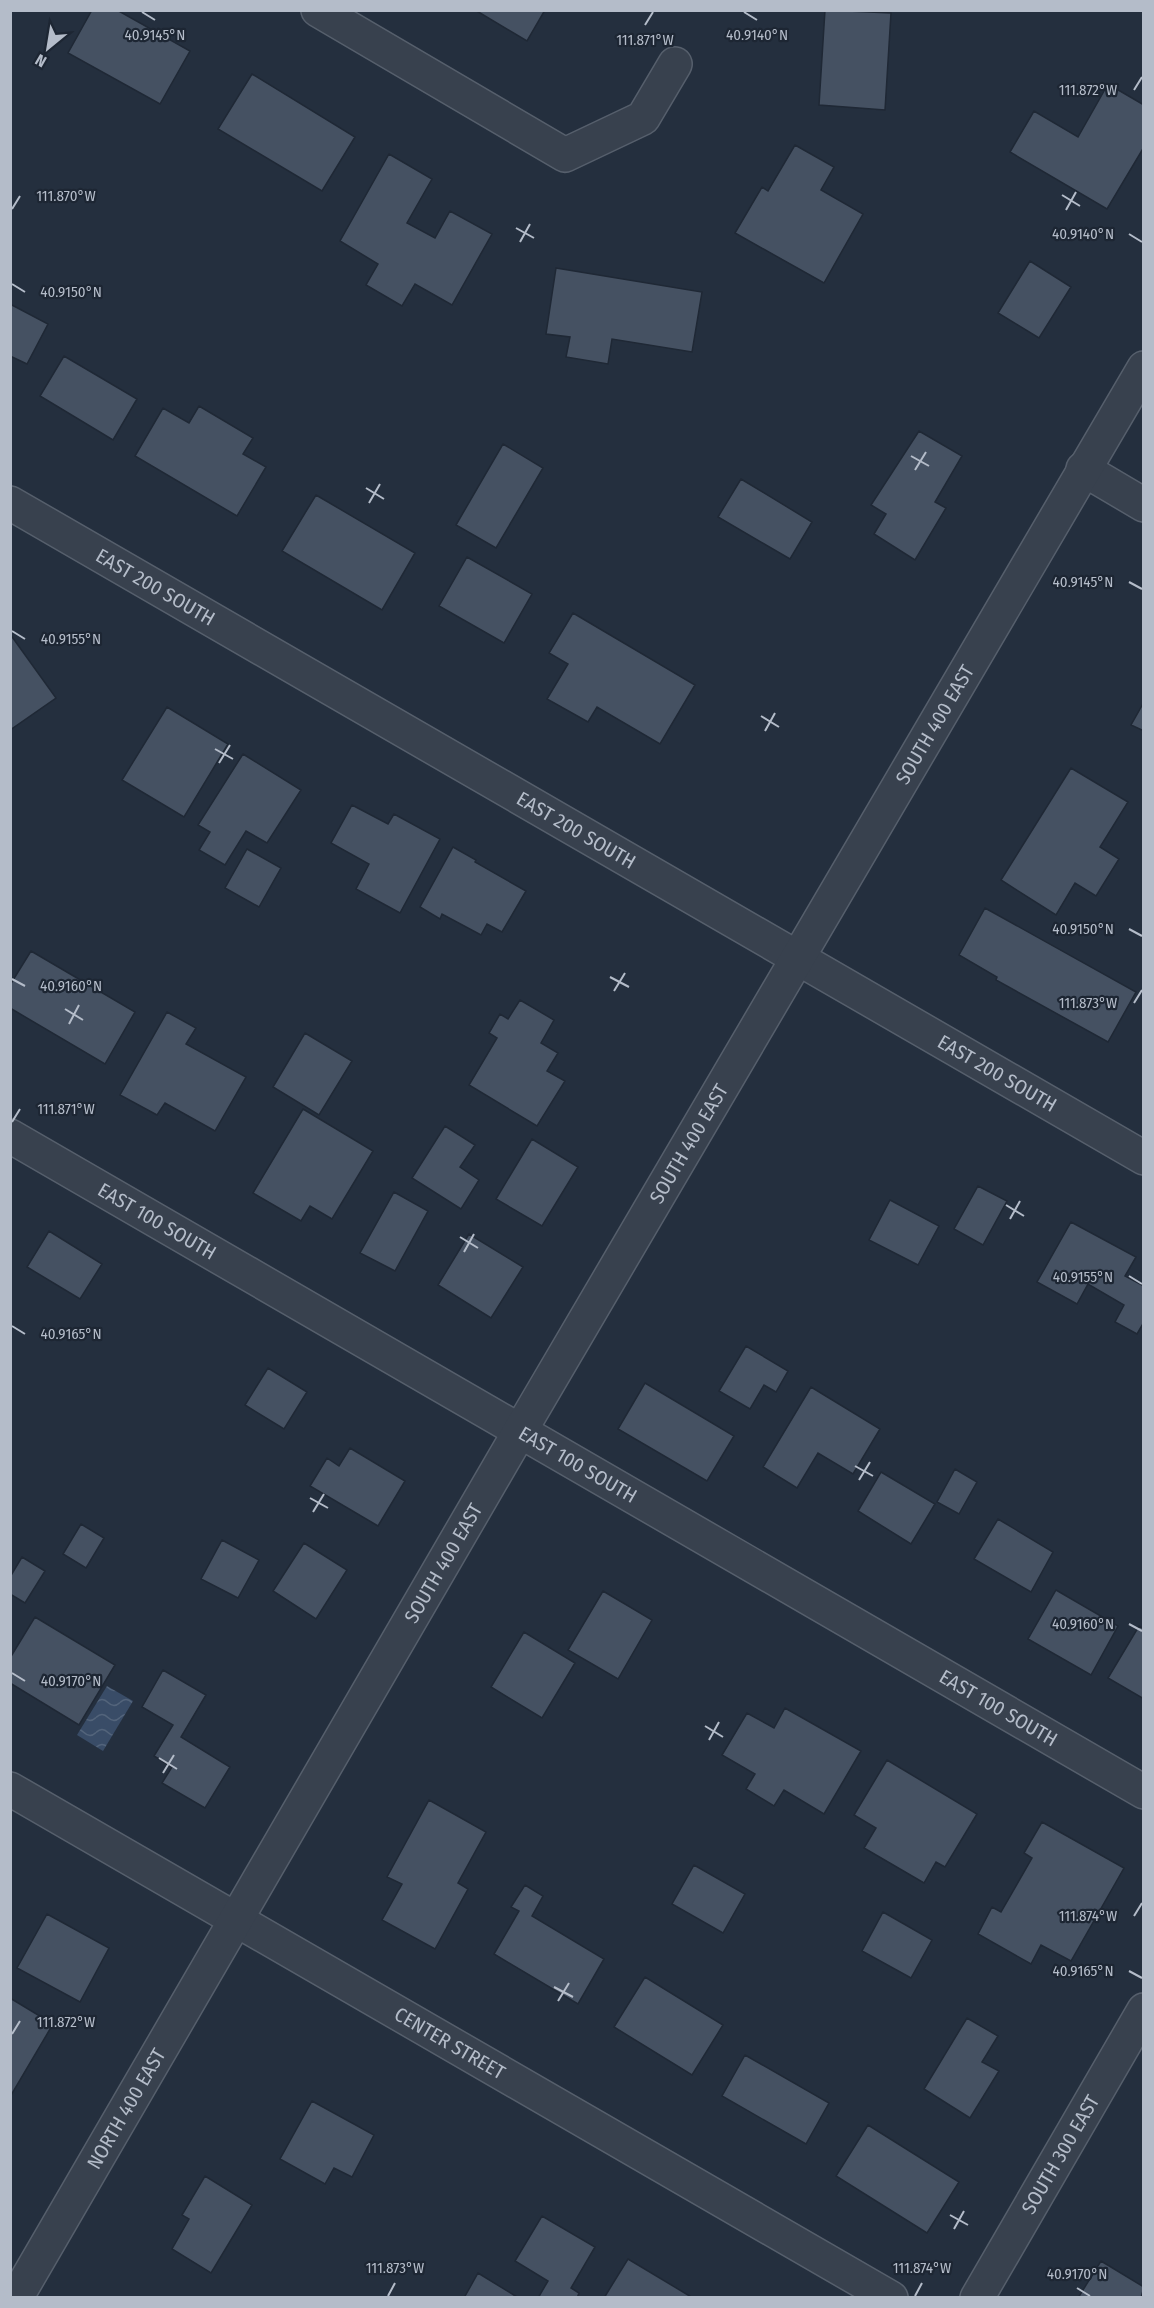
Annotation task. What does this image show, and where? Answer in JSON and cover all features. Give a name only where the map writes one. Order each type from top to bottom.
[{"type":"street","points":[[318,10],[565,155],[643,118],[675,64]]},
{"type":"street","name":"SOUTH 400 EAST","points":[[237,1920],[520,1431],[1143,368]]},
{"type":"street","points":[[1083,469],[1143,504]]},
{"type":"street","name":"EAST 200 SOUTH","points":[[10,503],[1143,1158]]},
{"type":"street","name":"EAST 100 SOUTH","points":[[10,1136],[1143,1792]]},
{"type":"street","name":"CENTER STREET","points":[[10,1789],[891,2298]]},
{"type":"street","name":"NORTH 400 EAST","points":[[16,2298],[237,1920]]},
{"type":"street","name":"SOUTH 300 EAST","points":[[977,2298],[1143,2010]]},
{"type":"water","points":[[107,1686],[133,1701],[103,1751],[77,1735]]},
{"type":"building","points":[[92,10],[117,10],[190,51],[160,104],[68,53]]},
{"type":"building","points":[[475,10],[545,10],[527,41]]},
{"type":"building","points":[[825,10],[891,13],[885,110],[819,105]]},
{"type":"building","points":[[252,74],[355,137],[322,191],[218,129]]},
{"type":"building","points":[[1108,84],[1144,105],[1144,147],[1107,209],[1010,152],[1034,111],[1078,137]]},
{"type":"building","points":[[795,145],[834,167],[821,190],[863,214],[824,283],[735,233],[762,187],[768,191]]},
{"type":"building","points":[[389,154],[432,179],[407,223],[435,238],[450,211],[492,234],[452,305],[415,284],[402,306],[366,285],[378,264],[340,241]]},
{"type":"building","points":[[1030,261],[1071,287],[1039,338],[998,313]]},
{"type":"building","points":[[556,268],[702,292],[692,352],[612,339],[608,364],[566,357],[570,337],[546,334]]},
{"type":"building","points":[[10,304],[48,324],[27,364],[10,356]]},
{"type":"building","points":[[64,356],[137,399],[113,440],[40,396]]},
{"type":"building","points":[[199,406],[253,438],[243,454],[266,467],[237,516],[135,456],[163,408],[189,423]]},
{"type":"building","points":[[919,431],[962,456],[935,502],[946,508],[915,560],[874,534],[886,514],[871,505]]},
{"type":"building","points":[[503,444],[543,468],[496,548],[456,525]]},
{"type":"building","points":[[741,479],[812,522],[790,559],[718,517]]},
{"type":"building","points":[[316,495],[415,553],[382,610],[282,551]]},
{"type":"building","points":[[467,557],[532,594],[504,643],[439,606]]},
{"type":"building","points":[[573,613],[695,685],[660,744],[597,707],[588,722],[547,699],[568,664],[549,653]]},
{"type":"building","points":[[10,634],[56,698],[10,730]]},
{"type":"building","points":[[1144,702],[1144,731],[1131,725]]},
{"type":"building","points":[[167,707],[228,744],[184,817],[122,780]]},
{"type":"building","points":[[243,754],[301,790],[267,843],[246,831],[225,865],[199,850],[210,832],[198,825]]},
{"type":"building","points":[[1071,768],[1128,802],[1100,847],[1119,859],[1096,896],[1075,883],[1056,915],[1001,880]]},
{"type":"building","points":[[352,805],[388,824],[394,814],[440,839],[400,913],[356,889],[369,864],[331,843]]},
{"type":"building","points":[[453,847],[526,891],[502,932],[487,924],[481,935],[442,914],[440,919],[420,907]]},
{"type":"building","points":[[247,849],[281,868],[259,907],[225,888]]},
{"type":"building","points":[[985,908],[1136,992],[1108,1042],[996,980],[997,977],[959,955]]},
{"type":"building","points":[[31,951],[135,1012],[105,1064],[10,1008],[10,985]]},
{"type":"building","points":[[520,1000],[554,1020],[541,1043],[558,1053],[547,1071],[565,1081],[537,1126],[469,1085],[497,1038],[489,1033],[500,1014],[508,1019]]},
{"type":"building","points":[[167,1012],[196,1028],[186,1044],[246,1077],[215,1131],[165,1103],[157,1115],[120,1095]]},
{"type":"building","points":[[305,1033],[352,1061],[319,1115],[273,1087]]},
{"type":"building","points":[[303,1109],[373,1151],[332,1219],[310,1206],[301,1221],[253,1193]]},
{"type":"building","points":[[445,1126],[475,1145],[460,1167],[479,1180],[461,1209],[412,1178]]},
{"type":"building","points":[[532,1139],[578,1167],[542,1226],[496,1199]]},
{"type":"building","points":[[978,1186],[1007,1201],[983,1245],[954,1229]]},
{"type":"building","points":[[394,1192],[428,1211],[395,1271],[360,1253]]},
{"type":"building","points":[[890,1200],[939,1226],[918,1265],[869,1240]]},
{"type":"building","points":[[1071,1222],[1136,1257],[1125,1276],[1144,1286],[1144,1322],[1137,1334],[1115,1322],[1124,1305],[1088,1284],[1077,1304],[1037,1282]]},
{"type":"building","points":[[49,1231],[102,1264],[80,1299],[27,1267]]},
{"type":"building","points":[[469,1234],[523,1267],[491,1318],[438,1285]]},
{"type":"building","points":[[746,1346],[788,1371],[776,1392],[764,1385],[750,1409],[719,1391]]},
{"type":"building","points":[[268,1368],[307,1392],[284,1429],[245,1405]]},
{"type":"building","points":[[645,1383],[734,1436],[707,1481],[618,1429]]},
{"type":"building","points":[[811,1387],[880,1429],[853,1474],[818,1453],[797,1488],[763,1467]]},
{"type":"building","points":[[350,1448],[405,1481],[378,1526],[310,1486],[327,1458],[339,1466]]},
{"type":"building","points":[[955,1469],[977,1482],[959,1514],[937,1502]]},
{"type":"building","points":[[881,1472],[935,1504],[911,1544],[858,1511]]},
{"type":"building","points":[[998,1519],[1053,1552],[1031,1592],[974,1559]]},
{"type":"building","points":[[81,1524],[104,1538],[86,1568],[63,1554]]},
{"type":"building","points":[[222,1540],[259,1560],[238,1598],[201,1579]]},
{"type":"building","points":[[304,1543],[347,1570],[316,1619],[273,1591]]},
{"type":"building","points":[[22,1557],[45,1571],[25,1603],[10,1594],[10,1577]]},
{"type":"building","points":[[1056,1590],[1118,1626],[1091,1675],[1028,1639]]},
{"type":"building","points":[[603,1591],[652,1620],[618,1679],[568,1650]]},
{"type":"building","points":[[35,1617],[115,1665],[79,1725],[10,1683],[10,1658]]},
{"type":"building","points":[[1139,1626],[1144,1629],[1144,1699],[1108,1678]]},
{"type":"building","points":[[524,1632],[575,1663],[542,1718],[491,1687]]},
{"type":"building","points":[[163,1670],[206,1695],[181,1737],[230,1767],[205,1808],[162,1783],[172,1767],[154,1756],[173,1725],[142,1707]]},
{"type":"building","points":[[785,1708],[861,1751],[824,1814],[784,1790],[774,1806],[746,1789],[755,1774],[722,1755],[747,1713],[774,1728]]},
{"type":"building","points":[[887,1760],[977,1814],[945,1867],[936,1862],[924,1883],[864,1848],[876,1828],[854,1815]]},
{"type":"building","points":[[429,1800],[486,1832],[458,1883],[468,1889],[435,1949],[382,1920],[402,1884],[387,1877]]},
{"type":"building","points":[[1042,1822],[1124,1868],[1071,1961],[1041,1945],[1031,1964],[978,1934],[992,1907],[1001,1912],[1032,1858],[1024,1853]]},
{"type":"building","points":[[694,1865],[745,1894],[723,1933],[672,1904]]},
{"type":"building","points":[[525,1885],[543,1896],[532,1916],[604,1959],[578,2004],[494,1954],[519,1911],[511,1907]]},
{"type":"building","points":[[883,1912],[932,1940],[911,1978],[862,1951]]},
{"type":"building","points":[[47,1914],[109,1948],[80,2002],[17,1968]]},
{"type":"building","points":[[645,1977],[723,2025],[692,2075],[614,2027]]},
{"type":"building","points":[[10,1998],[53,2024],[10,2097]]},
{"type":"building","points":[[967,2018],[998,2036],[982,2062],[999,2071],[970,2118],[924,2089]]},
{"type":"building","points":[[745,2055],[829,2103],[806,2144],[722,2096]]},
{"type":"building","points":[[312,2101],[374,2135],[352,2177],[334,2168],[325,2184],[280,2159]]},
{"type":"building","points":[[868,2125],[959,2182],[927,2233],[836,2176]]},
{"type":"building","points":[[205,2176],[252,2205],[211,2273],[172,2249],[189,2219],[182,2215]]},
{"type":"building","points":[[542,2216],[595,2247],[571,2288],[579,2293],[577,2298],[538,2298],[548,2281],[515,2261]]},
{"type":"building","points":[[628,2259],[693,2298],[604,2298]]},
{"type":"building","points":[[1101,2261],[1144,2287],[1141,2298],[1078,2298]]},
{"type":"building","points":[[478,2273],[517,2297],[517,2298],[464,2298]]}]
